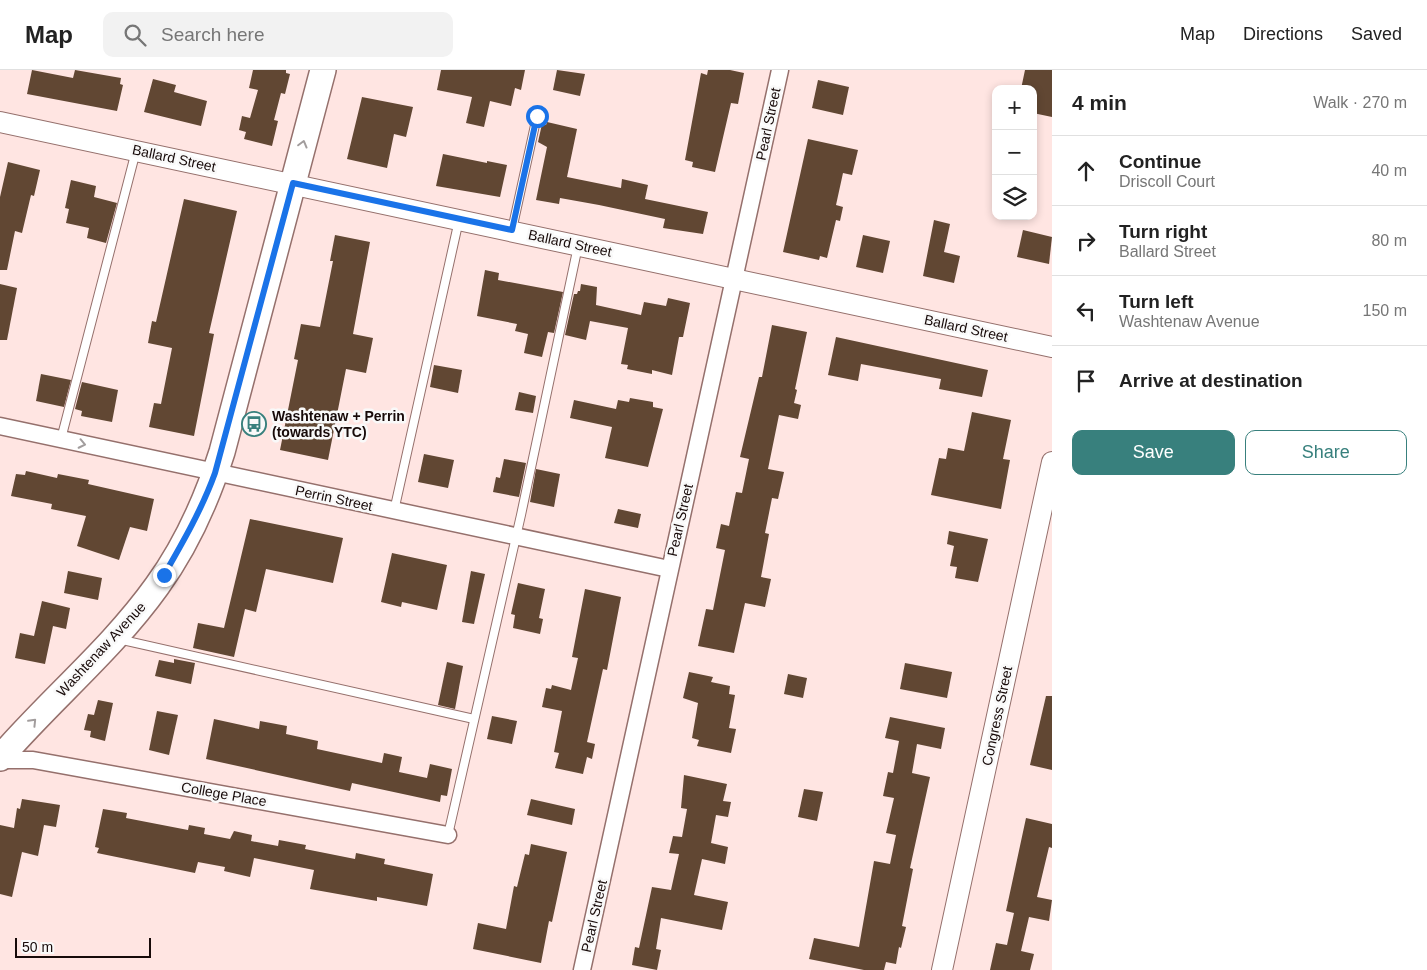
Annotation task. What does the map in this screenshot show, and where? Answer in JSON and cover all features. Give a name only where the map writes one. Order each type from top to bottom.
[{"type":"main road","name":"Washtenaw Avenue","points":[[0,759],[136,613],[164,575],[188,535],[208,494],[323,70]]},
{"type":"street","name":"Pearl Street","points":[[582,970],[780,70]]},
{"type":"street","name":"Ballard Street","points":[[0,122],[136,149],[1052,347]]},
{"type":"street","name":"Perrin Street","points":[[0,426],[669,570]]},
{"type":"street","name":"Congress Street","points":[[942,970],[1052,462]]},
{"type":"street","name":"College Place","points":[[0,759],[33,760],[448,834]]},
{"type":"lane","points":[[512,230],[537,116]]},
{"type":"lane","points":[[61,439],[136,149]]},
{"type":"lane","points":[[394,511],[459,219]]},
{"type":"lane","points":[[448,834],[455,813],[474,719],[516,537],[578,245]]},
{"type":"lane","points":[[114,637],[152,648],[474,719]]},
{"type":"building","points":[[32,70],[73,78],[75,70],[121,78],[120,84],[123,85],[117,111],[27,94]]},
{"type":"building","points":[[253,70],[286,70],[286,73],[290,74],[285,94],[281,93],[274,120],[278,121],[272,146],[244,139],[246,132],[239,130],[242,116],[250,118],[258,90],[249,88]]},
{"type":"building","points":[[441,70],[525,70],[521,90],[515,88],[511,106],[490,101],[484,127],[466,123],[472,97],[437,90]]},
{"type":"building","points":[[557,70],[585,74],[580,96],[553,90]]},
{"type":"building","points":[[708,70],[730,70],[744,73],[738,104],[731,103],[715,172],[692,167],[693,162],[685,160],[701,73],[707,75]]},
{"type":"building","points":[[1025,70],[1052,70],[1052,117],[1037,114],[1037,85],[1022,85]]},
{"type":"building","points":[[153,79],[176,85],[174,92],[207,101],[201,126],[144,112]]},
{"type":"building","points":[[818,80],[849,87],[843,115],[812,108]]},
{"type":"building","points":[[362,97],[413,107],[406,137],[394,134],[387,168],[347,159]]},
{"type":"building","points":[[547,122],[577,129],[567,177],[621,188],[622,179],[648,185],[645,199],[708,212],[703,234],[663,228],[665,219],[599,205],[560,198],[559,204],[536,200],[547,147],[538,142],[542,124],[546,125]]},
{"type":"building","points":[[808,139],[858,150],[852,175],[843,173],[836,205],[843,207],[840,221],[836,220],[827,258],[820,256],[819,260],[783,252]]},
{"type":"building","points":[[443,154],[507,165],[500,197],[436,186]]},
{"type":"building","points":[[8,162],[40,170],[34,196],[31,195],[22,233],[15,231],[7,270],[0,270],[0,197]]},
{"type":"building","points":[[71,180],[96,186],[94,197],[117,203],[106,243],[87,238],[89,228],[66,223],[69,209],[65,208]]},
{"type":"building","points":[[184,199],[237,211],[209,333],[214,334],[194,436],[149,427],[154,403],[161,404],[172,348],[148,343],[152,321],[156,322]]},
{"type":"building","points":[[934,220],[950,224],[944,252],[960,256],[954,283],[923,276]]},
{"type":"building","points":[[1023,230],[1052,237],[1049,264],[1017,257]]},
{"type":"building","points":[[335,235],[370,242],[353,334],[373,338],[366,373],[346,369],[328,460],[280,450],[298,360],[294,359],[301,324],[320,327],[333,261],[330,261]]},
{"type":"building","points":[[863,235],[890,241],[883,273],[856,267]]},
{"type":"building","points":[[485,270],[499,273],[498,280],[563,292],[554,333],[548,332],[542,357],[524,353],[528,334],[515,331],[517,324],[477,316]]},
{"type":"building","points":[[0,284],[17,288],[7,340],[0,340]]},
{"type":"building","points":[[581,284],[597,287],[596,305],[641,315],[644,302],[666,306],[668,298],[690,303],[683,337],[679,337],[672,375],[652,370],[652,374],[627,369],[628,365],[621,364],[628,328],[590,321],[586,340],[565,335],[574,294],[580,291]]},
{"type":"building","points":[[772,325],[807,332],[795,389],[797,390],[794,403],[801,405],[798,419],[779,415],[768,469],[784,472],[778,499],[772,498],[765,533],[769,534],[761,577],[771,579],[765,607],[745,603],[734,653],[698,646],[706,609],[713,610],[725,550],[716,548],[721,524],[729,526],[736,492],[742,493],[749,459],[740,457],[759,377],[762,377]]},
{"type":"building","points":[[836,337],[988,370],[982,397],[939,389],[941,379],[861,364],[858,381],[828,375]]},
{"type":"building","points":[[434,365],[462,370],[458,393],[430,387]]},
{"type":"building","points":[[41,374],[71,380],[64,407],[36,401]]},
{"type":"building","points":[[82,382],[118,390],[112,422],[81,416],[82,411],[75,409]]},
{"type":"building","points":[[519,392],[536,396],[533,413],[515,410]]},
{"type":"building","points":[[630,398],[653,402],[653,407],[663,409],[648,467],[605,458],[612,427],[570,418],[574,400],[616,409],[618,400],[629,402]]},
{"type":"building","points":[[972,412],[1011,420],[1003,459],[1010,460],[1001,509],[931,495],[939,458],[946,459],[948,448],[964,451]]},
{"type":"building","points":[[424,454],[454,460],[448,488],[418,482]]},
{"type":"building","points":[[504,459],[526,463],[519,497],[493,492],[496,477],[500,478]]},
{"type":"building","points":[[536,469],[560,474],[554,507],[530,502]]},
{"type":"building","points":[[26,471],[57,478],[58,474],[89,480],[88,484],[154,499],[147,531],[130,527],[119,560],[77,546],[86,516],[51,509],[52,504],[11,496],[16,474],[25,475]]},
{"type":"building","points":[[618,509],[641,514],[638,528],[614,523]]},
{"type":"building","points":[[250,519],[343,538],[333,583],[266,569],[256,612],[245,609],[234,657],[193,648],[198,623],[224,628]]},
{"type":"building","points":[[949,531],[988,539],[978,582],[955,578],[957,567],[950,566],[954,546],[947,544]]},
{"type":"building","points":[[392,553],[447,565],[437,610],[402,602],[401,607],[381,602]]},
{"type":"building","points":[[68,571],[102,578],[98,600],[64,593]]},
{"type":"building","points":[[471,571],[485,574],[474,624],[462,622]]},
{"type":"building","points":[[518,583],[545,589],[539,618],[543,619],[540,634],[513,628],[515,615],[511,614]]},
{"type":"building","points":[[585,589],[621,597],[607,670],[603,669],[587,742],[595,744],[592,759],[587,757],[583,774],[555,768],[559,753],[554,752],[562,711],[542,707],[546,688],[551,689],[552,685],[571,690],[578,658],[572,657]]},
{"type":"building","points":[[42,601],[70,608],[66,629],[53,626],[45,664],[15,658],[20,633],[34,636]]},
{"type":"building","points":[[174,659],[195,663],[191,684],[155,676],[159,660],[174,663]]},
{"type":"building","points":[[447,662],[463,666],[455,709],[438,705]]},
{"type":"building","points":[[905,663],[952,672],[947,698],[900,689]]},
{"type":"building","points":[[689,672],[713,677],[711,682],[730,686],[729,694],[735,695],[729,728],[736,729],[731,753],[697,746],[699,740],[692,738],[698,703],[683,698]]},
{"type":"building","points":[[788,674],[807,678],[803,698],[784,694]]},
{"type":"building","points":[[1046,696],[1052,696],[1052,770],[1030,765]]},
{"type":"building","points":[[98,700],[113,703],[105,741],[90,737],[91,731],[84,730],[88,714],[94,715]]},
{"type":"building","points":[[157,711],[178,715],[169,755],[149,750]]},
{"type":"building","points":[[492,716],[517,721],[512,744],[487,739]]},
{"type":"building","points":[[890,717],[945,728],[941,749],[917,744],[912,773],[930,777],[910,868],[913,869],[902,926],[906,927],[901,948],[899,947],[896,964],[886,962],[884,970],[864,970],[809,959],[814,938],[859,947],[874,861],[890,864],[896,835],[886,833],[894,798],[883,796],[888,772],[893,773],[899,741],[885,738]]},
{"type":"building","points":[[214,719],[259,729],[260,721],[287,726],[286,734],[318,741],[317,749],[382,763],[384,753],[402,757],[399,772],[427,778],[430,764],[452,769],[447,796],[441,795],[440,802],[352,783],[350,791],[206,759]]},
{"type":"building","points":[[684,775],[727,784],[723,801],[731,802],[728,817],[716,815],[711,843],[728,847],[725,864],[702,859],[694,895],[728,902],[722,930],[661,918],[656,949],[661,950],[657,970],[632,965],[635,947],[639,948],[652,887],[671,890],[679,854],[669,853],[673,836],[682,837],[687,809],[681,808]]},
{"type":"building","points":[[804,789],[823,792],[817,821],[798,817]]},
{"type":"building","points":[[22,799],[60,805],[56,827],[44,825],[38,856],[22,852],[12,897],[0,894],[0,825],[14,828],[17,808],[20,809]]},
{"type":"building","points":[[531,799],[575,809],[572,825],[527,815]]},
{"type":"building","points":[[103,809],[127,813],[126,818],[188,830],[189,825],[205,828],[204,834],[230,839],[234,831],[252,835],[251,841],[278,846],[279,840],[306,845],[305,849],[355,859],[356,853],[385,859],[384,864],[433,874],[427,906],[377,897],[377,901],[310,889],[314,870],[254,858],[250,877],[224,871],[225,867],[198,862],[195,873],[97,853],[99,848],[95,847]]},
{"type":"building","points":[[1026,818],[1052,824],[1052,848],[1049,847],[1037,897],[1052,900],[1049,921],[1029,917],[1021,951],[1034,954],[1030,970],[990,970],[996,943],[1007,945],[1014,913],[1006,911]]},
{"type":"building","points":[[531,844],[567,852],[552,922],[549,921],[541,963],[473,949],[478,923],[506,929],[514,886],[517,887],[525,854],[529,855]]},
{"type":"place","name":"Washtenaw + Perrin (towards YTC)","points":[[254,424]]},
{"type":"route","points":[[164,575],[188,535],[208,494],[222,452],[293,183],[512,230],[537,116]]}]
